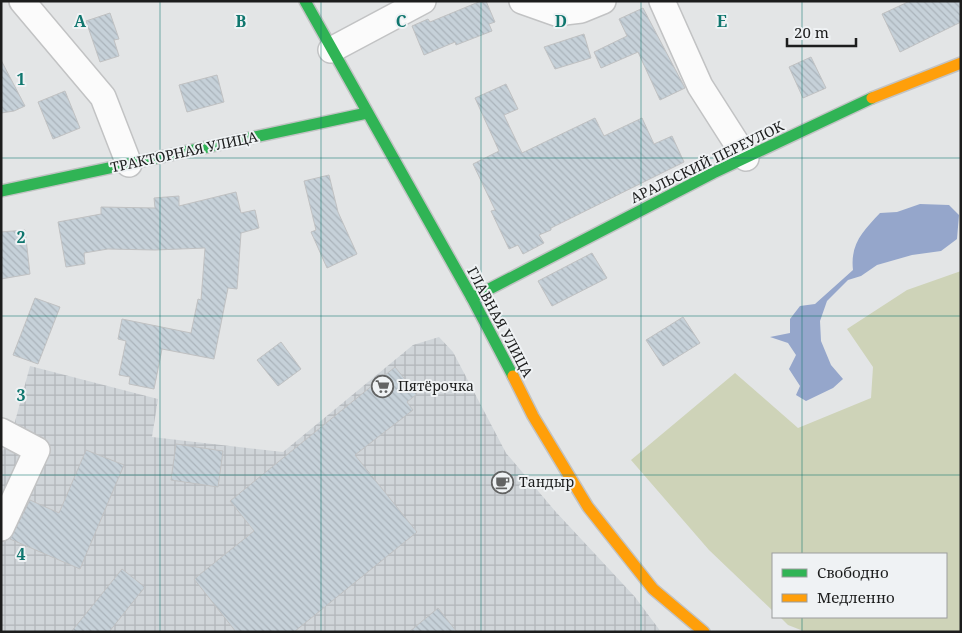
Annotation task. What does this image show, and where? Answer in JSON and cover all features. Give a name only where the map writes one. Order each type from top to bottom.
[{"type":"street","points":[[22,1],[103,97],[129,164]]},
{"type":"street","name":"ГЛАВНАЯ УЛИЦА","points":[[305,1],[472,298],[533,416],[588,507],[653,589],[704,632]]},
{"type":"street","points":[[331,50],[423,1]]},
{"type":"street","points":[[522,1],[556,13],[581,10],[603,1]]},
{"type":"street","points":[[662,1],[700,86],[746,158]]},
{"type":"street","name":"АРАЛЬСКИЙ ПЕРЕУЛОК","points":[[472,298],[746,158],[906,83],[961,63]]},
{"type":"street","name":"ТРАКТОРНАЯ УЛИЦА","points":[[1,191],[367,113]]},
{"type":"street","points":[[1,431],[38,450],[1,528]]},
{"type":"shaded area","points":[[439,337],[453,352],[506,453],[555,511],[635,597],[661,632],[1,632],[1,453],[10,440],[30,366],[158,399],[152,437],[283,452],[413,345]]},
{"type":"green space","points":[[961,271],[961,632],[806,632],[788,625],[781,618],[947,618],[947,553],[772,553],[772,610],[709,550],[631,460],[735,373],[798,428],[871,398],[873,367],[847,329],[907,290]]},
{"type":"water","points":[[920,204],[949,205],[959,215],[957,239],[941,251],[912,255],[877,265],[861,276],[848,280],[827,301],[820,321],[821,341],[831,365],[843,379],[833,388],[806,401],[796,395],[800,386],[789,369],[796,355],[788,343],[770,337],[790,333],[790,319],[800,306],[815,304],[853,270],[854,253],[859,238],[880,213],[897,212]]},
{"type":"building","points":[[481,1],[486,1],[495,22],[489,24],[492,31],[456,45],[455,42],[424,55],[412,26],[428,19],[430,22]]},
{"type":"building","points":[[910,1],[961,1],[961,22],[900,52],[882,14]]},
{"type":"building","points":[[643,8],[685,88],[660,100],[638,52],[601,68],[594,52],[627,36],[619,19]]},
{"type":"building","points":[[110,13],[119,39],[114,40],[119,56],[100,62],[86,21]]},
{"type":"building","points":[[584,34],[591,58],[555,69],[544,47]]},
{"type":"building","points":[[811,57],[826,88],[803,98],[789,67]]},
{"type":"building","points":[[1,60],[25,106],[14,111],[1,113]]},
{"type":"building","points":[[217,75],[224,102],[187,112],[179,85]]},
{"type":"building","points":[[506,84],[518,109],[504,115],[522,153],[595,118],[604,136],[642,118],[654,144],[672,136],[684,162],[551,228],[551,230],[539,235],[544,243],[523,254],[518,245],[509,249],[491,211],[495,210],[473,164],[499,151],[475,98]]},
{"type":"building","points":[[65,91],[80,128],[53,139],[38,102]]},
{"type":"building","points":[[329,175],[338,212],[357,254],[327,268],[311,232],[316,230],[304,181]]},
{"type":"building","points":[[236,192],[241,213],[255,210],[259,228],[241,233],[237,289],[228,288],[214,359],[162,349],[154,389],[129,384],[130,377],[119,375],[126,341],[118,339],[122,319],[191,333],[198,299],[201,300],[205,248],[108,249],[84,253],[85,264],[66,267],[58,222],[101,214],[101,207],[155,208],[154,198],[179,196],[179,206]]},
{"type":"building","points":[[25,230],[30,274],[1,279],[1,232]]},
{"type":"building","points":[[592,253],[607,278],[552,306],[538,281]]},
{"type":"building","points":[[35,298],[60,307],[38,364],[13,355]]},
{"type":"building","points":[[683,317],[700,343],[663,366],[646,340]]},
{"type":"building","points":[[281,342],[301,369],[278,386],[257,360]]},
{"type":"building","points":[[395,367],[417,394],[407,402],[413,410],[355,455],[417,532],[294,632],[236,632],[194,579],[254,531],[230,501]]},
{"type":"building","points":[[176,444],[223,451],[218,487],[171,480]]},
{"type":"building","points":[[86,450],[124,465],[80,569],[10,539],[30,500],[59,513]]},
{"type":"building","points":[[122,569],[145,587],[109,632],[71,632]]},
{"type":"building","points":[[438,608],[457,632],[409,632]]},
{"type":"traffic: fast","points":[[305,1],[472,298],[513,376]]},
{"type":"traffic: fast","points":[[472,298],[713,173],[872,98]]},
{"type":"traffic: fast","points":[[1,191],[367,113]]},
{"type":"traffic: slow","points":[[872,98],[961,63]]},
{"type":"traffic: slow","points":[[513,376],[533,416],[588,507],[653,589],[704,632]]},
{"type":"place","name":"Пятёрочка","points":[[382,386]]},
{"type":"place","name":"Тандыр","points":[[503,482]]}]
